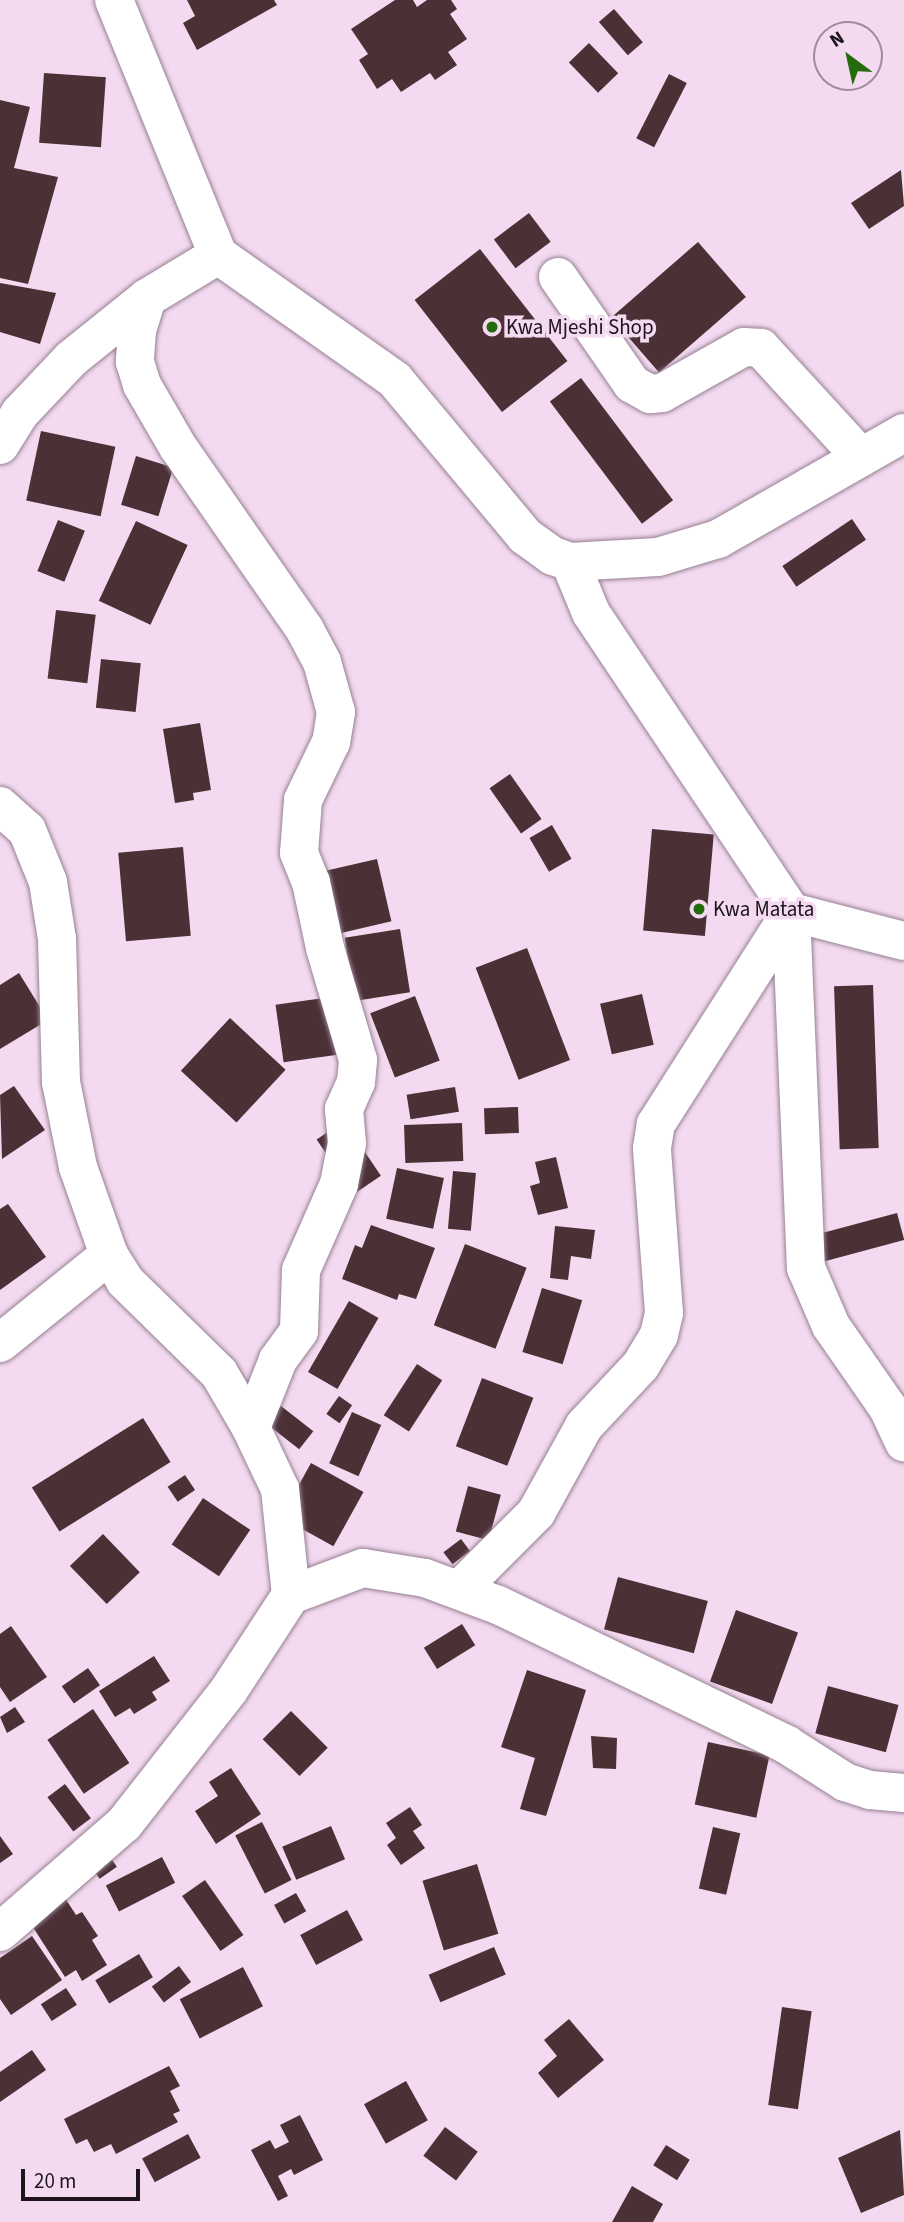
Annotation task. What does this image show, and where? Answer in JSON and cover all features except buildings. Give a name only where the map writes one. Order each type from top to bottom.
[{"type":"street","points":[[114,0],[218,255],[395,380],[525,536],[570,562],[658,557],[718,539],[904,433]]},
{"type":"street","points":[[0,445],[20,413],[71,359],[146,298],[218,255]]},
{"type":"street","points":[[558,277],[632,384],[650,394],[662,393],[744,347],[761,348],[861,457]]},
{"type":"street","points":[[146,298],[135,362],[142,385],[178,447],[304,630],[326,671],[336,712],[331,742],[303,800],[299,853],[311,882],[325,948],[358,1060],[356,1082],[344,1109],[347,1143],[339,1184],[301,1270],[299,1331],[278,1360],[251,1428]]},
{"type":"street","points":[[570,562],[591,613],[791,912],[806,1268],[831,1326],[888,1408],[904,1443]]},
{"type":"street","points":[[0,806],[27,830],[48,882],[57,939],[61,1082],[78,1167],[109,1255],[125,1281],[219,1373],[251,1428],[280,1489],[291,1595]]},
{"type":"street","points":[[791,912],[904,941]]},
{"type":"street","points":[[459,1590],[536,1513],[584,1426],[642,1365],[659,1335],[664,1313],[652,1148],[656,1124],[791,912]]},
{"type":"street","points":[[0,1343],[109,1255]]},
{"type":"street","points":[[0,1932],[124,1824],[229,1690],[291,1595],[363,1568],[425,1578],[459,1590],[744,1724],[845,1782],[870,1790],[904,1793]]},
{"type":"place","name":"Kwa Mjeshi Shop","points":[[492,327]]},
{"type":"place","name":"Kwa Matata","points":[[699,909]]}]
